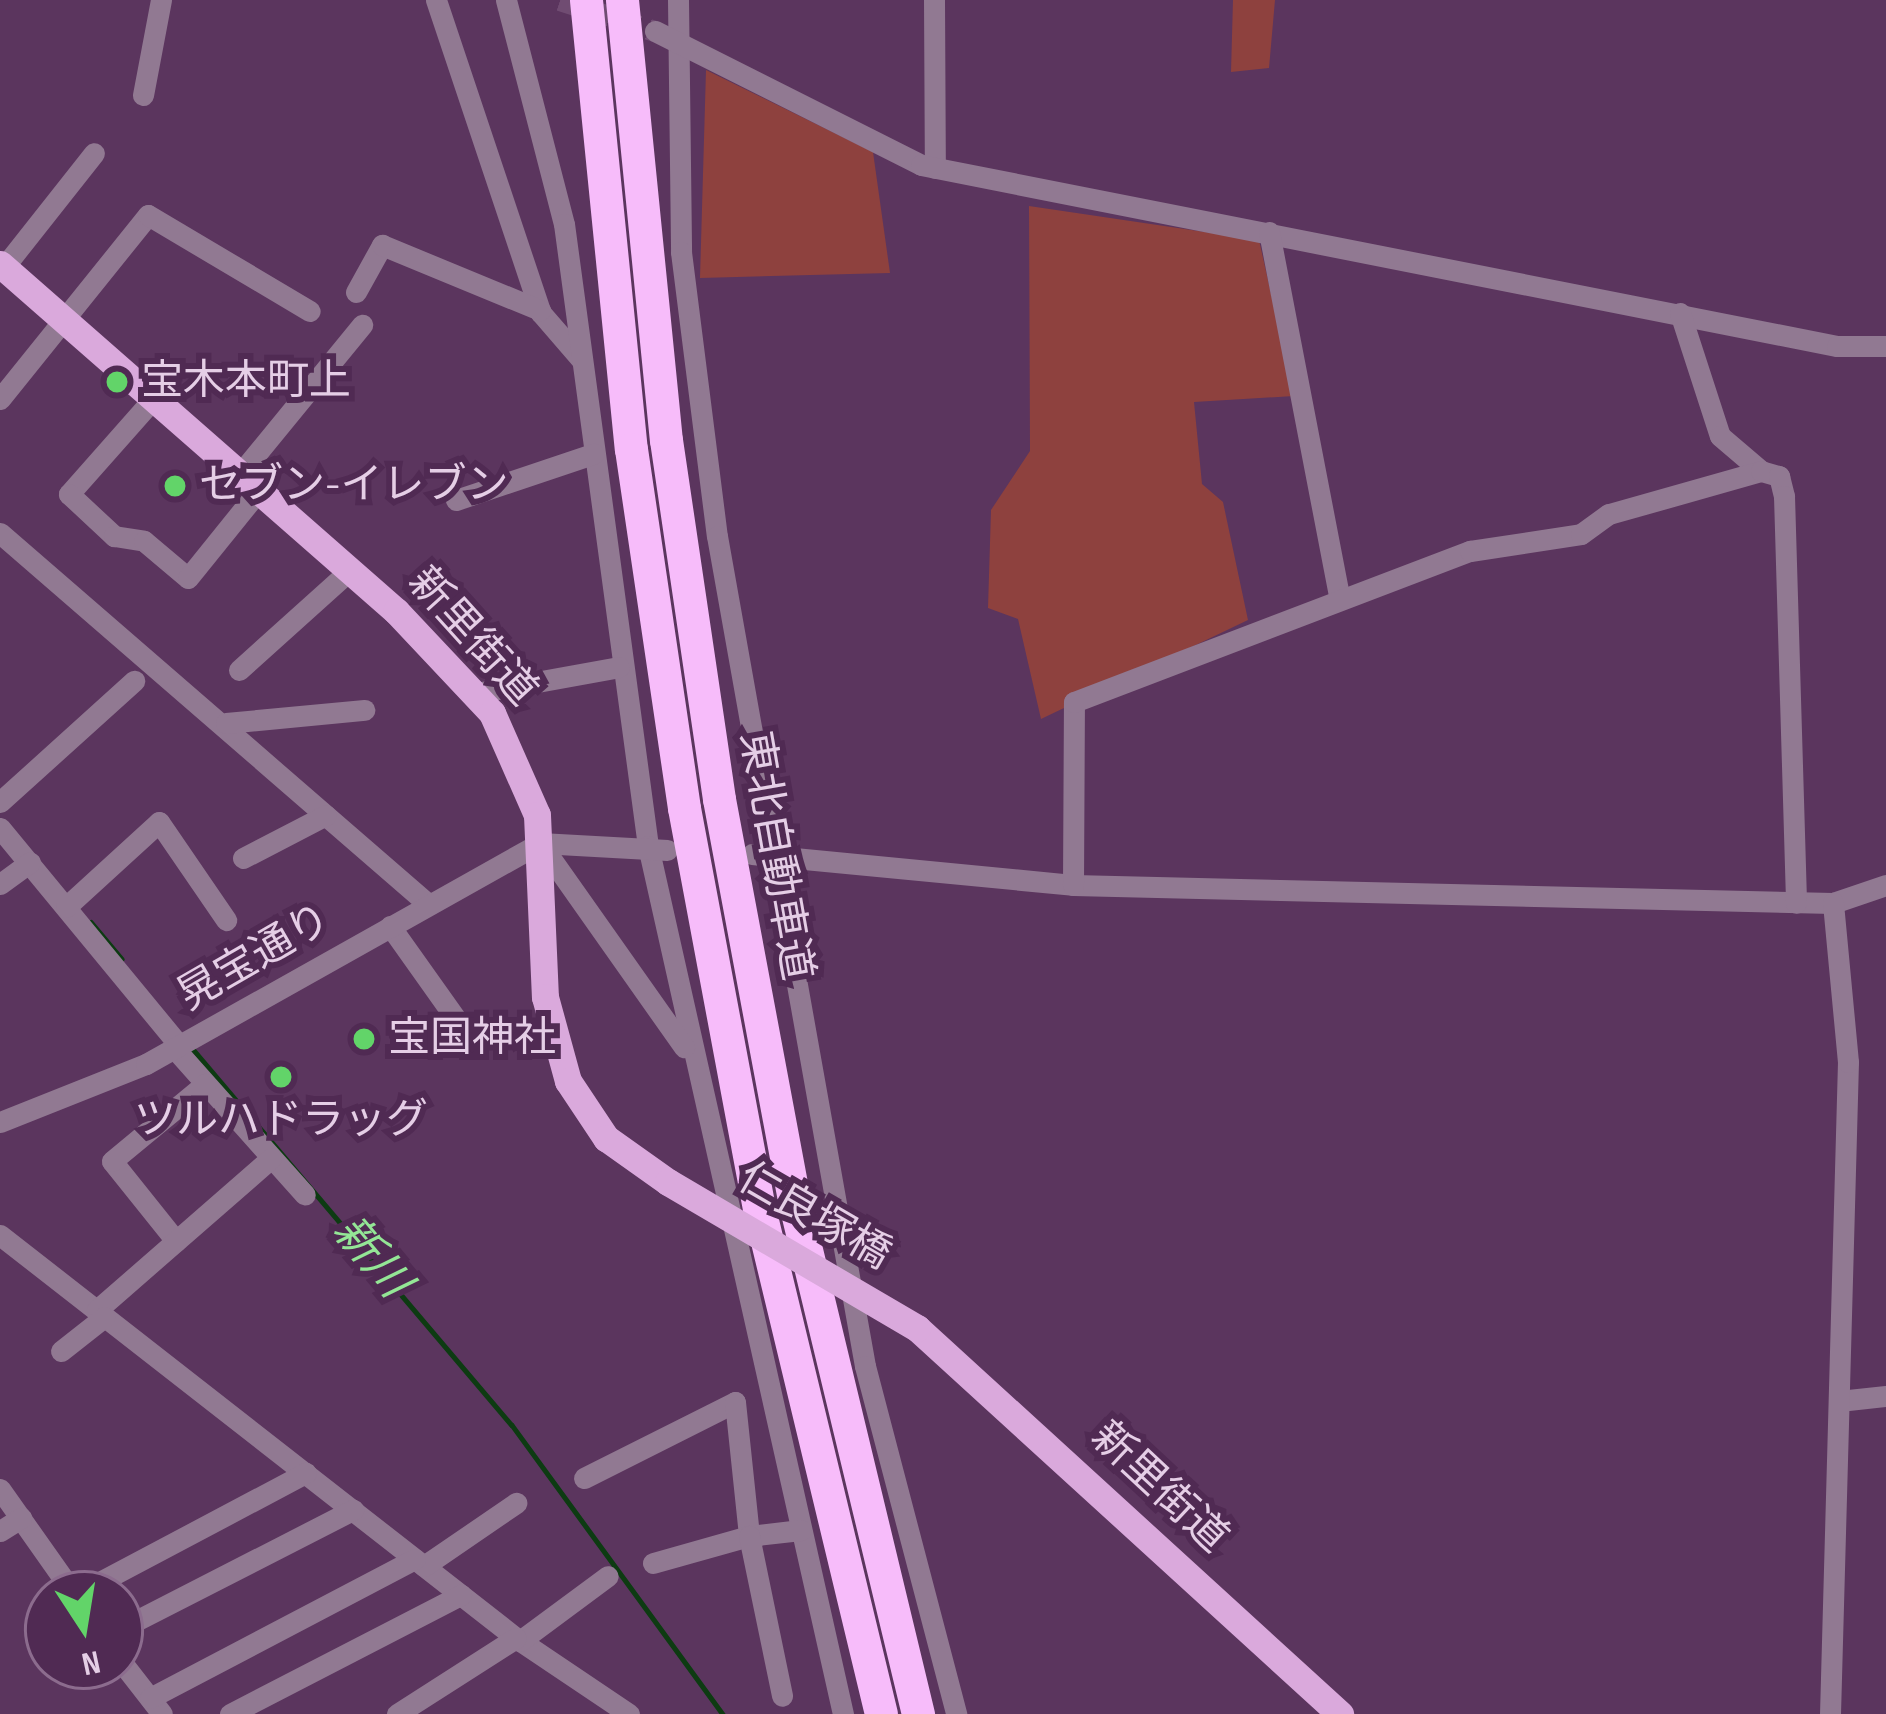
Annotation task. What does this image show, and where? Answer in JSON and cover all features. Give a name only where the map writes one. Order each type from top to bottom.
[{"type":"highway","points":[[563,0],[615,307]]},
{"type":"highway","name":"東北自動車道","points":[[586,0],[615,307],[720,1012],[880,1714]]},
{"type":"highway","name":"東北自動車道","points":[[622,0],[675,506],[755,1004],[918,1714]]},
{"type":"highway","points":[[634,136],[641,0]]},
{"type":"main road","name":"新里街道","points":[[2,266],[351,569],[476,693],[521,765],[539,843],[545,997],[568,1081],[606,1138],[668,1182]]},
{"type":"main road","name":"仁良塚橋","points":[[668,1182],[916,1328]]},
{"type":"main road","name":"新里街道","points":[[916,1328],[1340,1714]]},
{"type":"street","points":[[142,95],[161,0]]},
{"type":"street","points":[[436,0],[540,310],[582,360]]},
{"type":"street","points":[[506,0],[564,224],[619,668],[657,848],[691,1058],[843,1714]]},
{"type":"street","points":[[678,0],[681,252],[762,855],[865,1366],[956,1714]]},
{"type":"street","points":[[934,0],[935,168]]},
{"type":"street","points":[[656,32],[935,168],[1680,314],[1886,346]]},
{"type":"street","points":[[2,266],[94,154]]},
{"type":"street","points":[[0,399],[68,323],[148,215],[310,311]]},
{"type":"street","points":[[1269,232],[1339,596]]},
{"type":"street","points":[[356,292],[382,245],[540,310]]},
{"type":"street","points":[[1680,314],[1720,436],[1761,472]]},
{"type":"street","points":[[153,399],[69,494],[114,536],[145,542],[188,578],[249,482],[362,325]]},
{"type":"street","points":[[456,500],[593,454]]},
{"type":"street","points":[[1073,885],[1074,702],[1339,596],[1470,551],[1581,535],[1609,514],[1761,472],[1779,476],[1784,496],[1796,903]]},
{"type":"street","points":[[0,533],[226,723],[428,904]]},
{"type":"street","points":[[239,670],[351,569]]},
{"type":"street","points":[[476,693],[619,668]]},
{"type":"street","points":[[0,802],[134,681]]},
{"type":"street","points":[[226,723],[364,710]]},
{"type":"street","points":[[243,858],[326,815]]},
{"type":"street","points":[[66,907],[159,822],[226,920]]},
{"type":"street","points":[[0,827],[205,1084],[305,1195]]},
{"type":"street","points":[[539,843],[657,848]]},
{"type":"street","points":[[539,843],[691,1058]]},
{"type":"street","name":"晃宝通り","points":[[0,1122],[178,1048],[539,843]]},
{"type":"street","points":[[762,855],[1073,885],[1796,903],[1833,903],[1886,885]]},
{"type":"street","points":[[0,884],[30,862]]},
{"type":"street","points":[[1830,1714],[1848,1062],[1833,903]]},
{"type":"street","points":[[390,926],[459,1024]]},
{"type":"street","points":[[176,1240],[112,1161],[205,1084]]},
{"type":"street","points":[[62,1351],[176,1240],[271,1158]]},
{"type":"street","points":[[0,1235],[518,1640],[629,1714]]},
{"type":"street","points":[[1839,1401],[1886,1396]]},
{"type":"street","points":[[584,1478],[735,1402],[749,1536],[782,1696]]},
{"type":"street","points":[[121,1570],[306,1473]]},
{"type":"street","points":[[0,1489],[58,1570]]},
{"type":"street","points":[[156,1706],[420,1562],[516,1503]]},
{"type":"street","points":[[144,1617],[353,1510]]},
{"type":"street","points":[[0,1531],[21,1518]]},
{"type":"street","points":[[652,1562],[749,1536],[801,1530]]},
{"type":"street","points":[[400,1713],[518,1640],[608,1576]]},
{"type":"street","points":[[230,1714],[461,1595]]},
{"type":"shaded area","points":[[1233,0],[1275,0],[1269,68],[1231,72]]},
{"type":"shaded area","points":[[706,70],[873,152],[890,273],[700,278]]},
{"type":"shaded area","points":[[1029,206],[1259,240],[1294,396],[1194,402],[1202,484],[1223,502],[1248,620],[1041,719],[1018,619],[988,608],[991,510],[1030,451]]},
{"type":"waterway","name":"新川","points":[[91,922],[122,959]]},
{"type":"waterway","name":"新川","points":[[192,1048],[512,1425],[723,1714]]},
{"type":"tunnel","points":[[560,0],[655,31]]},
{"type":"place","name":"宝木本町上","points":[[117,382]]},
{"type":"place","name":"セブン-イレブン","points":[[175,486]]},
{"type":"place","name":"宝国神社","points":[[364,1039]]},
{"type":"place","name":"ツルハドラッグ","points":[[281,1077]]}]
